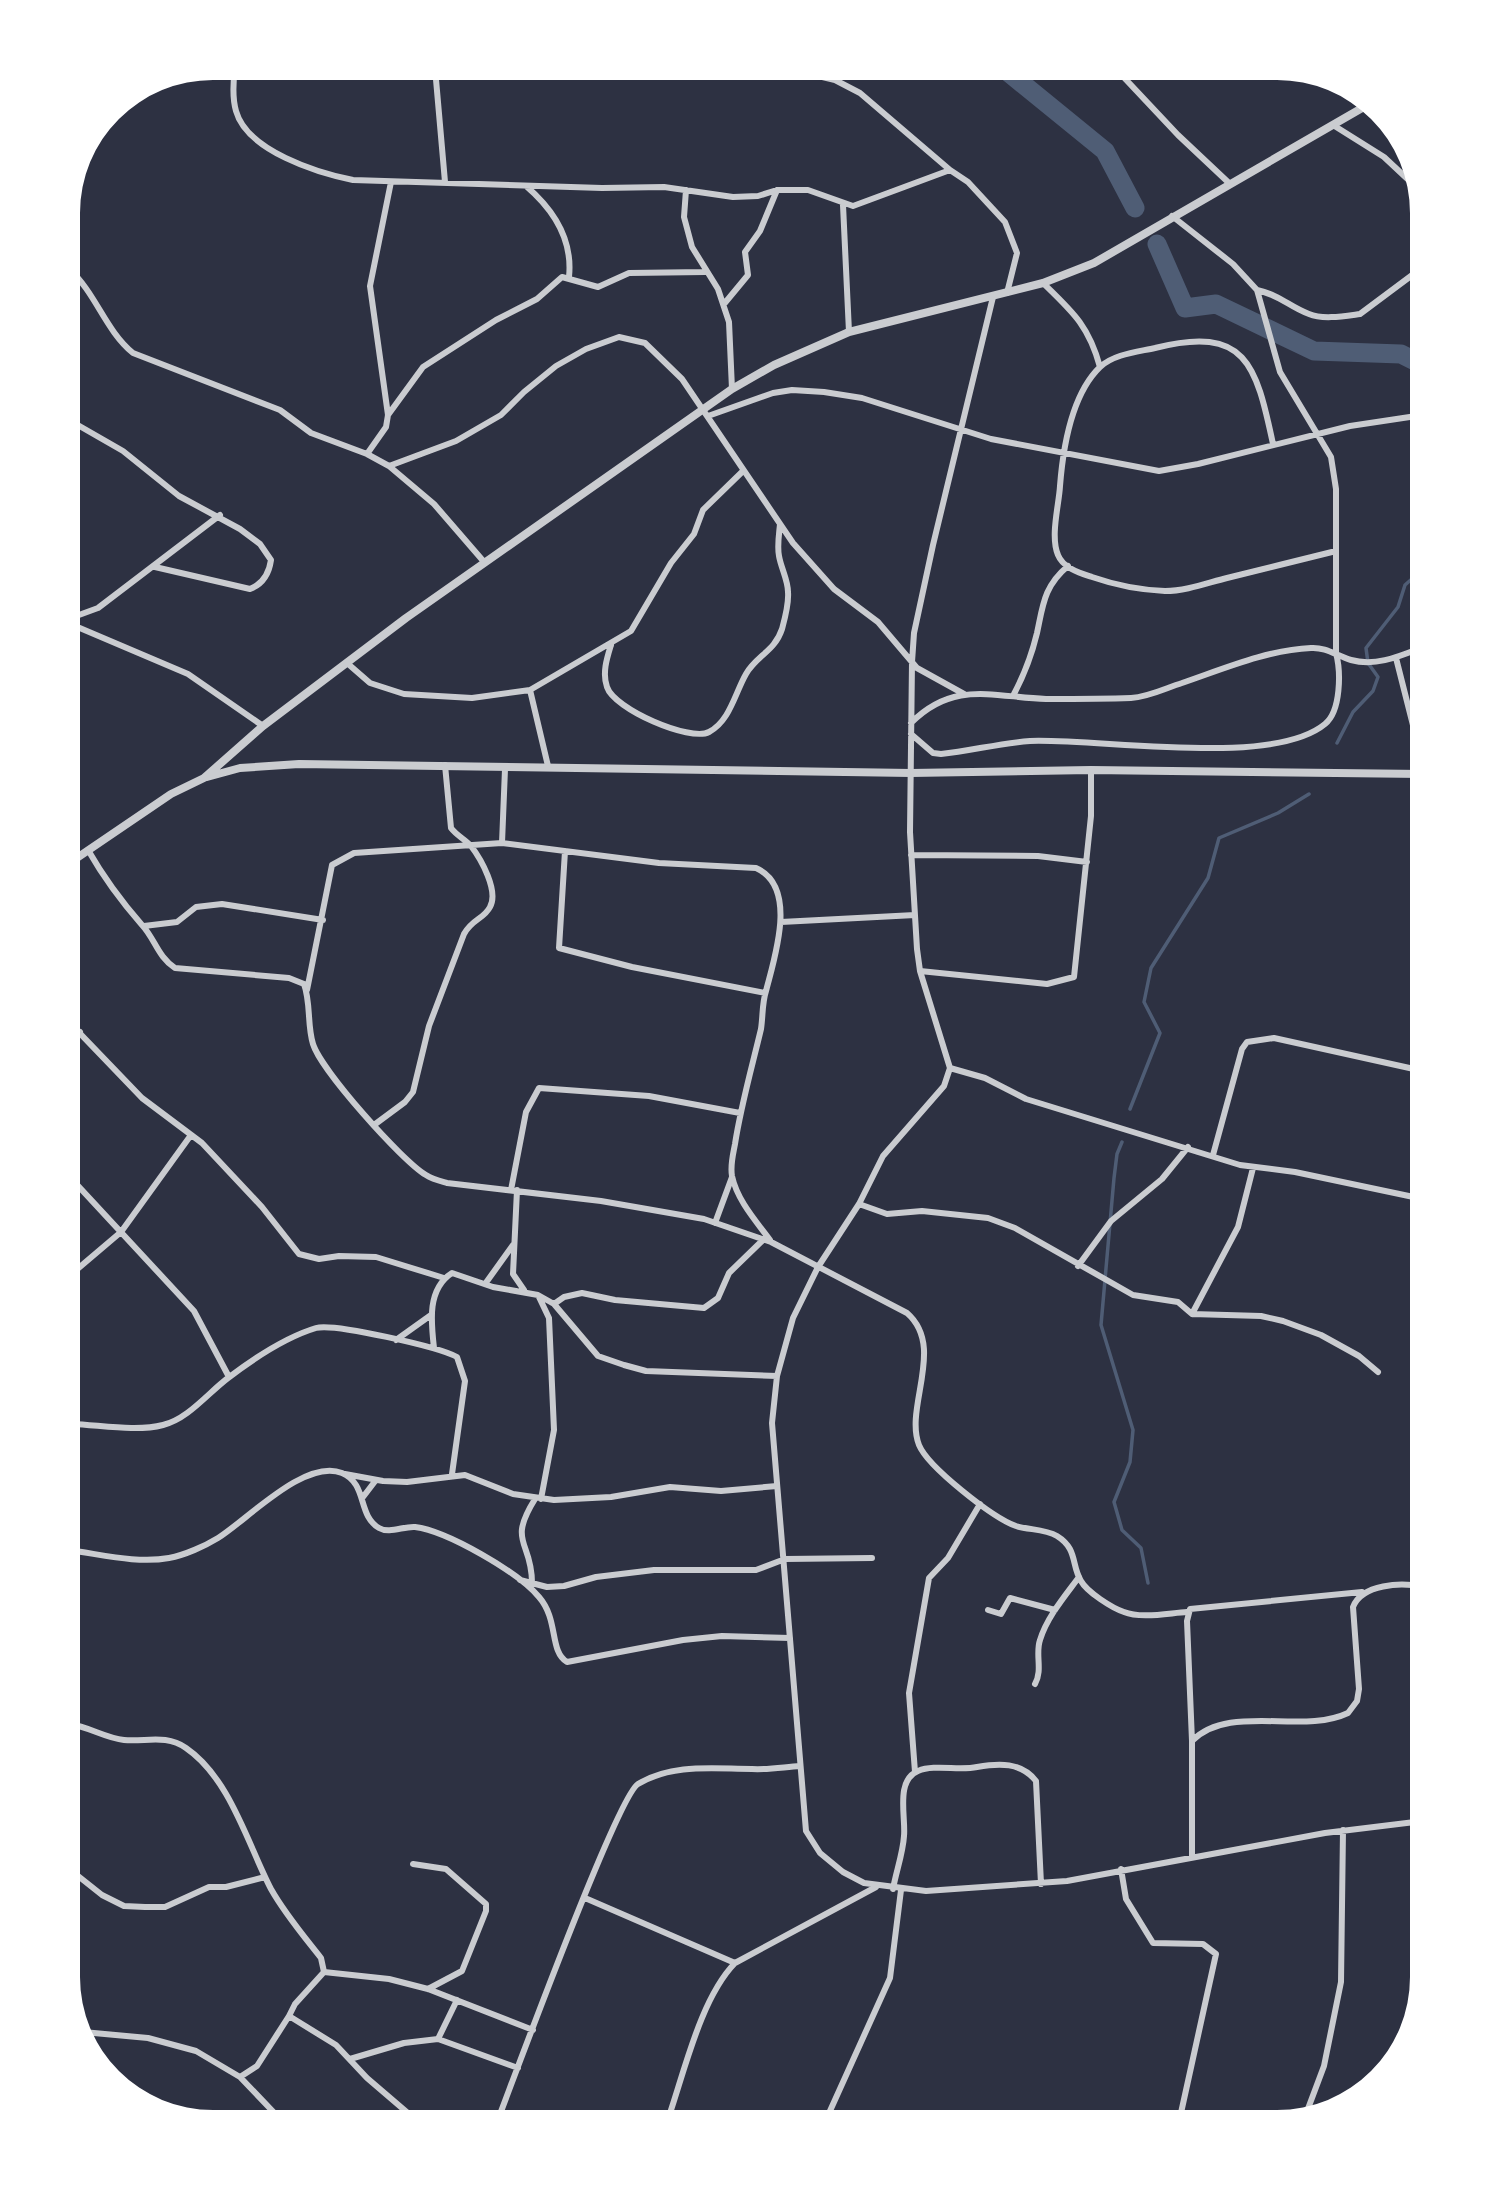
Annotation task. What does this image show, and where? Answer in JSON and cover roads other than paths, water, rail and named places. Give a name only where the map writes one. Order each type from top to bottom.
[{"type":"street","points":[[233,81],[232,91],[236,114],[247,130],[273,150],[320,173],[353,180],[664,187],[733,197],[758,196],[777,190],[815,191],[843,205],[863,204],[950,170]]},
{"type":"street","points":[[436,81],[445,182]]},
{"type":"street","points":[[837,81],[860,93],[983,195],[1005,222],[1015,241],[1017,253],[1007,293]]},
{"type":"street","points":[[1128,81],[1178,135],[1230,183]]},
{"type":"street","points":[[204,778],[263,726],[346,663],[485,563],[706,413],[732,389],[774,365],[849,332],[1043,284],[1094,263],[1360,109]]},
{"type":"street","points":[[1333,125],[1384,157],[1405,177]]},
{"type":"street","points":[[388,415],[370,286],[391,182]]},
{"type":"street","points":[[525,185],[551,210],[562,232],[569,248],[569,277]]},
{"type":"street","points":[[686,190],[684,217],[692,247],[705,272],[718,289],[729,322],[732,389]]},
{"type":"street","points":[[724,304],[748,275],[745,252],[760,231],[777,190]]},
{"type":"street","points":[[843,205],[849,332]]},
{"type":"street","points":[[911,734],[933,753],[941,754],[1031,741],[1171,746],[1269,744],[1318,729],[1332,716],[1339,675],[1336,653],[1335,471],[1317,433],[1280,372],[1256,290],[1233,264],[1172,216]]},
{"type":"street","points":[[367,454],[380,439],[388,415],[423,367],[488,325],[537,299],[562,277],[598,287],[629,273],[705,272]]},
{"type":"street","points":[[1256,290],[1283,298],[1308,314],[1350,316],[1360,314],[1410,277]]},
{"type":"street","points":[[81,283],[96,300],[118,341],[133,353],[280,410],[311,433],[367,454],[389,466],[434,504],[485,563]]},
{"type":"street","points":[[1043,284],[1077,317],[1093,340],[1100,367]]},
{"type":"street","points":[[993,297],[914,633],[912,662],[911,855],[920,971],[950,1068],[944,1086],[883,1156],[859,1204],[818,1267],[793,1318],[777,1376],[772,1423],[806,1831],[820,1853],[843,1872],[864,1884],[901,1890],[944,1891],[1041,1884],[1343,1830],[1410,1822]]},
{"type":"street","points":[[389,466],[456,441],[501,415],[524,391],[556,366],[586,349],[619,337],[645,343],[682,379],[742,472],[780,524],[834,589],[878,622],[923,674],[964,694]]},
{"type":"street","points":[[1273,444],[1265,407],[1250,370],[1239,353],[1226,345],[1190,339],[1113,358],[1100,367],[1077,407],[1063,453],[1056,549],[1068,566],[1119,585],[1179,590],[1336,551]]},
{"type":"street","points":[[706,413],[792,390],[862,398],[991,439],[1159,471],[1317,433],[1410,417]]},
{"type":"street","points":[[81,427],[123,451],[179,496],[210,513],[220,515],[269,553],[270,569],[259,586],[250,589],[155,567]]},
{"type":"street","points":[[346,663],[370,683],[404,694],[472,698],[530,690],[631,631],[671,563],[694,534],[702,510],[742,472]]},
{"type":"street","points":[[81,615],[98,608],[155,567],[220,515]]},
{"type":"street","points":[[611,645],[604,674],[606,686],[620,704],[644,719],[690,733],[710,731],[728,712],[747,673],[771,650],[782,628],[789,592],[779,556],[780,524]]},
{"type":"street","points":[[1014,694],[1033,645],[1046,591],[1053,579],[1068,566]]},
{"type":"street","points":[[81,627],[188,674],[263,726]]},
{"type":"street","points":[[911,723],[926,708],[964,694],[1014,694],[1046,699],[1134,698],[1239,663],[1312,647],[1368,663],[1410,652]]},
{"type":"street","points":[[1396,658],[1410,713]]},
{"type":"street","points":[[530,690],[548,766]]},
{"type":"street","points":[[81,855],[172,794],[204,778],[240,768],[299,764],[445,765],[505,769],[548,766],[911,772],[1091,770],[1410,774]]},
{"type":"street","points":[[374,1125],[405,1102],[413,1092],[429,1026],[464,934],[470,923],[489,910],[492,904],[487,877],[470,845],[451,828],[445,765]]},
{"type":"street","points":[[502,843],[505,769]]},
{"type":"street","points":[[920,971],[1047,984],[1074,977],[1087,862],[1091,770]]},
{"type":"street","points":[[307,991],[332,865],[344,856],[398,848],[502,843],[659,863],[756,868],[765,872],[775,888],[781,922],[777,960],[765,993],[761,1026],[731,1162],[732,1177],[750,1214],[768,1240]]},
{"type":"street","points":[[88,850],[130,914],[144,926],[166,962],[175,968],[289,978],[304,984],[311,1034],[318,1054],[374,1125],[408,1161],[427,1176],[447,1183],[514,1190],[715,1223],[768,1240],[897,1307],[915,1320],[925,1365],[915,1426],[921,1449],[942,1472],[980,1504],[1014,1525],[1057,1536],[1076,1559],[1082,1584],[1124,1612],[1187,1612],[1198,1606],[1410,1585]]},
{"type":"street","points":[[565,851],[559,948],[632,967],[765,993]]},
{"type":"street","points":[[911,855],[1038,856],[1087,862]]},
{"type":"street","points":[[144,926],[177,922],[196,908],[222,904],[323,920]]},
{"type":"street","points":[[781,922],[915,915]]},
{"type":"street","points":[[81,1033],[142,1098],[202,1143],[262,1207],[299,1254],[319,1259],[339,1256],[376,1257],[444,1278]]},
{"type":"street","points":[[1213,1155],[1242,1049],[1247,1042],[1274,1038],[1410,1068]]},
{"type":"street","points":[[950,1068],[985,1078],[1026,1099],[1253,1168],[1294,1172],[1410,1196]]},
{"type":"street","points":[[524,1290],[513,1274],[514,1190],[526,1112],[539,1088],[660,1098],[740,1113]]},
{"type":"street","points":[[80,1266],[121,1232],[191,1135]]},
{"type":"street","points":[[1078,1266],[1111,1221],[1157,1184],[1188,1147]]},
{"type":"street","points":[[1192,1314],[1238,1227],[1253,1168]]},
{"type":"street","points":[[715,1223],[732,1177]]},
{"type":"street","points":[[80,1188],[194,1311],[229,1377]]},
{"type":"street","points":[[859,1204],[887,1214],[922,1211],[988,1218],[1016,1228],[1078,1266],[1133,1295],[1178,1302],[1192,1314],[1261,1316],[1283,1321],[1321,1335],[1359,1356],[1378,1372]]},
{"type":"street","points":[[554,1304],[564,1297],[582,1293],[615,1300],[704,1308],[718,1298],[729,1273],[768,1240]]},
{"type":"street","points":[[485,1284],[514,1244]]},
{"type":"street","points":[[433,1348],[430,1315],[437,1287],[452,1273],[485,1284],[538,1295],[554,1304],[597,1356],[624,1365],[646,1371],[777,1376]]},
{"type":"street","points":[[532,1583],[531,1561],[519,1534],[525,1515],[538,1499],[554,1430],[549,1318],[538,1295]]},
{"type":"street","points":[[396,1340],[430,1315]]},
{"type":"street","points":[[80,1424],[162,1426],[185,1413],[229,1377],[296,1335],[319,1327],[433,1348],[457,1357],[465,1381],[452,1474]]},
{"type":"street","points":[[80,1551],[129,1558],[169,1558],[218,1538],[289,1485],[321,1473],[420,1482],[452,1474],[466,1475],[538,1499],[611,1497],[670,1487],[720,1491],[777,1486]]},
{"type":"street","points":[[344,1474],[356,1484],[363,1497],[363,1509],[376,1527],[384,1531],[412,1527],[435,1531],[518,1579],[538,1596],[550,1611],[556,1650],[559,1657],[568,1662],[673,1641],[722,1636],[790,1638]]},
{"type":"street","points":[[363,1497],[376,1480]]},
{"type":"street","points":[[893,1889],[904,1836],[903,1798],[908,1782],[915,1772],[909,1693],[929,1578],[948,1558],[980,1504]]},
{"type":"street","points":[[518,1579],[564,1586],[596,1577],[654,1570],[756,1570],[785,1559],[872,1558]]},
{"type":"street","points":[[1035,1684],[1040,1676],[1039,1642],[1055,1610],[1079,1577]]},
{"type":"street","points":[[1192,1741],[1203,1730],[1224,1723],[1274,1723],[1348,1713],[1357,1701],[1359,1689],[1353,1607],[1363,1592]]},
{"type":"street","points":[[988,1610],[1000,1614],[1010,1598],[1055,1610]]},
{"type":"street","points":[[1187,1612],[1192,1741],[1192,1856]]},
{"type":"street","points":[[80,1728],[126,1741],[155,1738],[186,1748],[202,1763],[240,1818],[265,1877],[285,1914],[321,1958],[324,1972]]},
{"type":"street","points":[[915,1772],[991,1764],[1014,1766],[1029,1772],[1036,1781],[1041,1884]]},
{"type":"street","points":[[502,2109],[585,1898],[635,1786],[654,1776],[695,1768],[751,1770],[800,1766]]},
{"type":"street","points":[[1309,2105],[1324,2066],[1341,1982],[1343,1830]]},
{"type":"street","points":[[413,1864],[446,1870],[486,1904],[486,1911],[466,1966],[459,1973],[428,1989]]},
{"type":"street","points":[[1121,1869],[1126,1899],[1153,1943],[1203,1944],[1216,1955],[1182,2110]]},
{"type":"street","points":[[80,1878],[102,1895],[124,1906],[165,1907],[209,1887],[226,1887],[265,1877]]},
{"type":"street","points":[[672,2109],[715,1990],[736,1963],[877,1886]]},
{"type":"street","points":[[831,2110],[890,1978],[901,1890]]},
{"type":"street","points":[[585,1898],[736,1963]]},
{"type":"street","points":[[324,1972],[389,1979],[428,1989],[533,2030]]},
{"type":"street","points":[[240,2077],[257,2066],[295,2004],[324,1972]]},
{"type":"street","points":[[438,2039],[457,2000]]},
{"type":"street","points":[[289,2016],[322,2034],[404,2109]]},
{"type":"street","points":[[94,2033],[148,2038],[196,2051],[240,2077],[270,2109]]},
{"type":"street","points":[[350,2059],[426,2038],[438,2039],[518,2068]]},
{"type":"waterway","points":[[1019,81],[1105,151],[1135,208]]},
{"type":"waterway","points":[[1157,244],[1185,308],[1216,304],[1314,351],[1401,354],[1410,358]]},
{"type":"waterway","points":[[1337,743],[1353,712],[1373,691],[1378,677],[1368,663],[1366,648],[1398,607],[1405,585],[1410,581]]},
{"type":"waterway","points":[[1130,1109],[1160,1033],[1144,1002],[1151,968],[1208,878],[1219,838],[1278,813],[1309,794]]},
{"type":"waterway","points":[[1122,1142],[1117,1154],[1114,1178],[1101,1325],[1133,1430],[1130,1462],[1114,1502],[1122,1530],[1141,1548],[1148,1583]]}]
